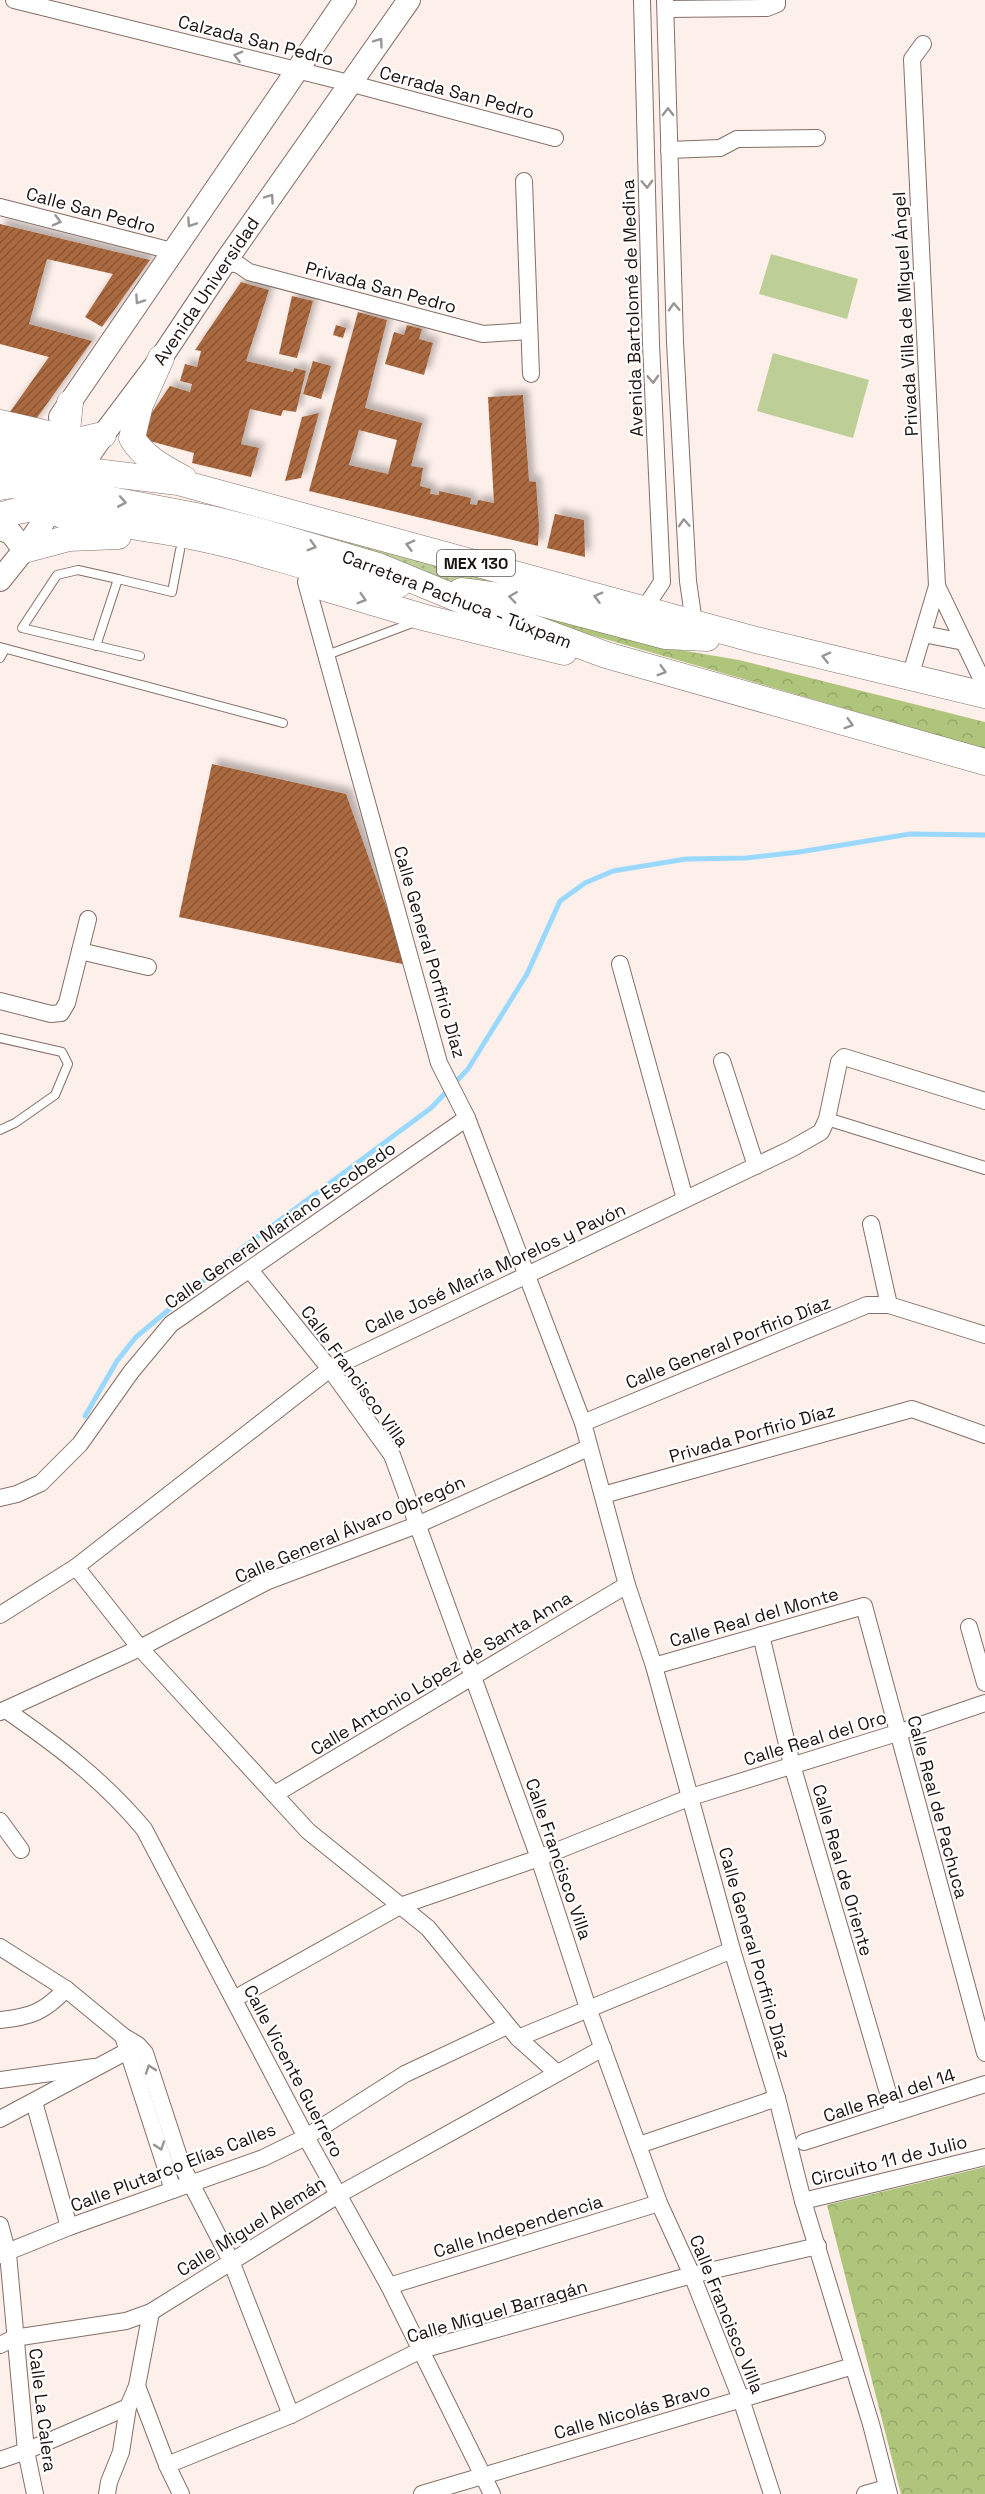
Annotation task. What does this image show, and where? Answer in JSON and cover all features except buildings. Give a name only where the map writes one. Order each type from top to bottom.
[{"type":"main road","points":[[0,580],[24,550],[33,522],[37,477],[70,403],[295,70],[345,0]]},
{"type":"main road","name":"Avenida Universidad","points":[[106,432],[161,358],[225,261],[410,0]]},
{"type":"main road","points":[[161,358],[140,405],[132,438],[138,449],[153,461],[197,487]]},
{"type":"main road","points":[[70,403],[77,424],[86,429],[106,432]]},
{"type":"main road","points":[[0,423],[37,477]]},
{"type":"main road","points":[[0,516],[37,477],[106,432]]},
{"type":"main road","points":[[0,444],[23,450],[37,477]]},
{"type":"main road","name":"Carretera Pachuca - Túxpam","points":[[37,477],[178,482],[756,640],[985,695]]},
{"type":"main road","name":"Carretera Pachuca - Túxpam","points":[[37,477],[230,524],[368,563],[606,655],[985,762]]},
{"type":"main road","points":[[0,529],[11,533],[24,550]]},
{"type":"main road","points":[[24,550],[69,538],[112,535],[306,582],[426,618],[555,652],[606,655]]},
{"type":"main road","points":[[428,587],[529,600],[665,636],[756,640]]},
{"type":"street","name":"Calzada San Pedro","points":[[14,0],[349,83]]},
{"type":"street","name":"Avenida Bartolomé de Medina","points":[[642,0],[651,344],[662,582],[644,609]]},
{"type":"street","points":[[694,623],[688,587],[675,342],[666,5],[767,8],[777,2]]},
{"type":"street","name":"Privada Villa de Miguel Ángel","points":[[910,677],[937,586],[912,59],[923,44]]},
{"type":"street","name":"Cerrada San Pedro","points":[[349,83],[555,138]]},
{"type":"street","points":[[669,150],[720,148],[737,139],[817,138]]},
{"type":"street","points":[[524,182],[531,374]]},
{"type":"street","name":"Calle San Pedro","points":[[0,207],[172,251]]},
{"type":"street","name":"Privada San Pedro","points":[[225,261],[239,265],[249,272],[483,334],[530,331]]},
{"type":"street","points":[[651,344],[675,342]]},
{"type":"street","name":"Calle General Porfirio Díaz","points":[[306,582],[440,1063],[464,1112],[583,1423],[627,1585],[654,1666],[732,1950],[777,2098],[803,2201],[871,2424],[888,2491]]},
{"type":"street","name":"Privada Villa de Miguel Ángel","points":[[937,586],[985,686]]},
{"type":"street","points":[[923,634],[964,642]]},
{"type":"street","points":[[0,1001],[51,1014],[61,1013],[67,1003],[88,919]]},
{"type":"street","points":[[80,951],[148,967]]},
{"type":"street","points":[[620,964],[685,1199]]},
{"type":"street","points":[[985,1101],[844,1057],[839,1062],[824,1125],[985,1168]]},
{"type":"street","points":[[722,1061],[756,1166]]},
{"type":"street","name":"Calle General Mariano Escobedo","points":[[0,1498],[17,1494],[41,1483],[80,1444],[131,1372],[171,1324],[250,1270],[464,1112]]},
{"type":"street","name":"Calle José María Morelos y Pavón","points":[[0,1615],[76,1567],[330,1369],[525,1274],[756,1166],[824,1125]]},
{"type":"street","points":[[871,1224],[890,1305],[985,1335]]},
{"type":"street","name":"Calle Francisco Villa","points":[[250,1270],[330,1369],[392,1455],[539,1858],[588,2008],[659,2203],[692,2275],[741,2399],[772,2494]]},
{"type":"street","name":"Calle General Porfirio Díaz","points":[[583,1423],[867,1305],[890,1305]]},
{"type":"street","name":"Privada Porfirio Díaz","points":[[603,1495],[912,1409],[985,1435]]},
{"type":"street","name":"Calle General Álvaro Obregón","points":[[3,1711],[140,1648],[268,1581],[417,1525],[588,1448]]},
{"type":"street","points":[[76,1567],[140,1648],[308,1831],[428,1929],[512,2032],[557,2073]]},
{"type":"street","name":"Calle Antonio López de Santa Anna","points":[[275,1794],[627,1585]]},
{"type":"street","name":"Calle Real del Monte","points":[[654,1666],[864,1606]]},
{"type":"street","name":"Calle Real de Pachuca","points":[[864,1606],[985,2053]]},
{"type":"street","points":[[969,1627],[985,1683]]},
{"type":"street","name":"Calle Real de Oriente","points":[[761,1635],[792,1765],[894,2113]]},
{"type":"street","name":"Calle Real del Oro","points":[[234,1999],[400,1906],[539,1858],[691,1797],[985,1703]]},
{"type":"street","name":"Calle Vicente Guerrero","points":[[3,1711],[64,1751],[122,1803],[144,1829],[306,2137],[389,2286],[492,2494]]},
{"type":"street","points":[[0,1821],[21,1850]]},
{"type":"street","points":[[0,1947],[66,1989],[129,2044],[145,2053],[173,2190]]},
{"type":"street","name":"Calle Plutarco Elías Calles","points":[[4,2255],[69,2227],[263,2158],[306,2137],[405,2074],[512,2032],[588,2008],[732,1950]]},
{"type":"street","points":[[0,2020],[27,2018],[50,2006],[66,1989]]},
{"type":"street","points":[[0,2119],[102,2066],[129,2044]]},
{"type":"street","name":"Calle Miguel Alemán","points":[[7,2341],[126,2321],[151,2312],[338,2195],[603,2048]]},
{"type":"street","points":[[0,2080],[102,2066]]},
{"type":"street","name":"Calle Real del 14","points":[[804,2142],[985,2084]]},
{"type":"street","points":[[639,2145],[777,2098]]},
{"type":"street","points":[[34,2102],[69,2227]]},
{"type":"street","points":[[156,2111],[231,2261],[291,2415]]},
{"type":"street","name":"Circuito 11 de Julio","points":[[803,2201],[985,2157]]},
{"type":"street","name":"Calle Independencia","points":[[389,2286],[659,2203]]},
{"type":"street","name":"Calle La Calera","points":[[0,2225],[4,2255],[7,2341],[35,2494]]},
{"type":"street","name":"Calle Miguel Barragán","points":[[167,2465],[291,2415],[421,2350],[692,2275],[818,2246]]},
{"type":"street","points":[[106,2494],[121,2452],[128,2407],[137,2386],[151,2312]]},
{"type":"street","name":"Calle Nicolás Bravo","points":[[423,2494],[853,2366]]},
{"type":"street","points":[[137,2386],[167,2465],[181,2494]]},
{"type":"street","points":[[0,2460],[128,2407]]},
{"type":"street","points":[[865,2494],[888,2491]]},
{"type":"lane","points":[[140,656],[22,628],[57,575],[78,570],[172,592],[180,550]]},
{"type":"lane","points":[[96,646],[118,579]]},
{"type":"lane","points":[[327,655],[426,618]]},
{"type":"lane","points":[[0,658],[2,648],[283,723]]},
{"type":"lane","points":[[0,1038],[62,1052],[68,1064],[55,1095],[15,1123],[0,1130]]},
{"type":"green space","points":[[771,254],[858,279],[847,319],[759,294]]},
{"type":"green space","points":[[773,353],[869,380],[853,438],[757,411]]},
{"type":"green space","points":[[320,535],[509,584],[433,580],[319,538]]},
{"type":"green space","points":[[530,610],[674,649],[739,660],[985,722],[985,749],[529,617]]},
{"type":"green space","points":[[985,2167],[985,2494],[901,2494],[827,2205]]},
{"type":"waterway","points":[[85,1416],[117,1361],[136,1337],[245,1246],[431,1108],[468,1069],[527,974],[560,901],[585,883],[613,871],[686,859],[746,858],[910,834],[985,835]]}]
